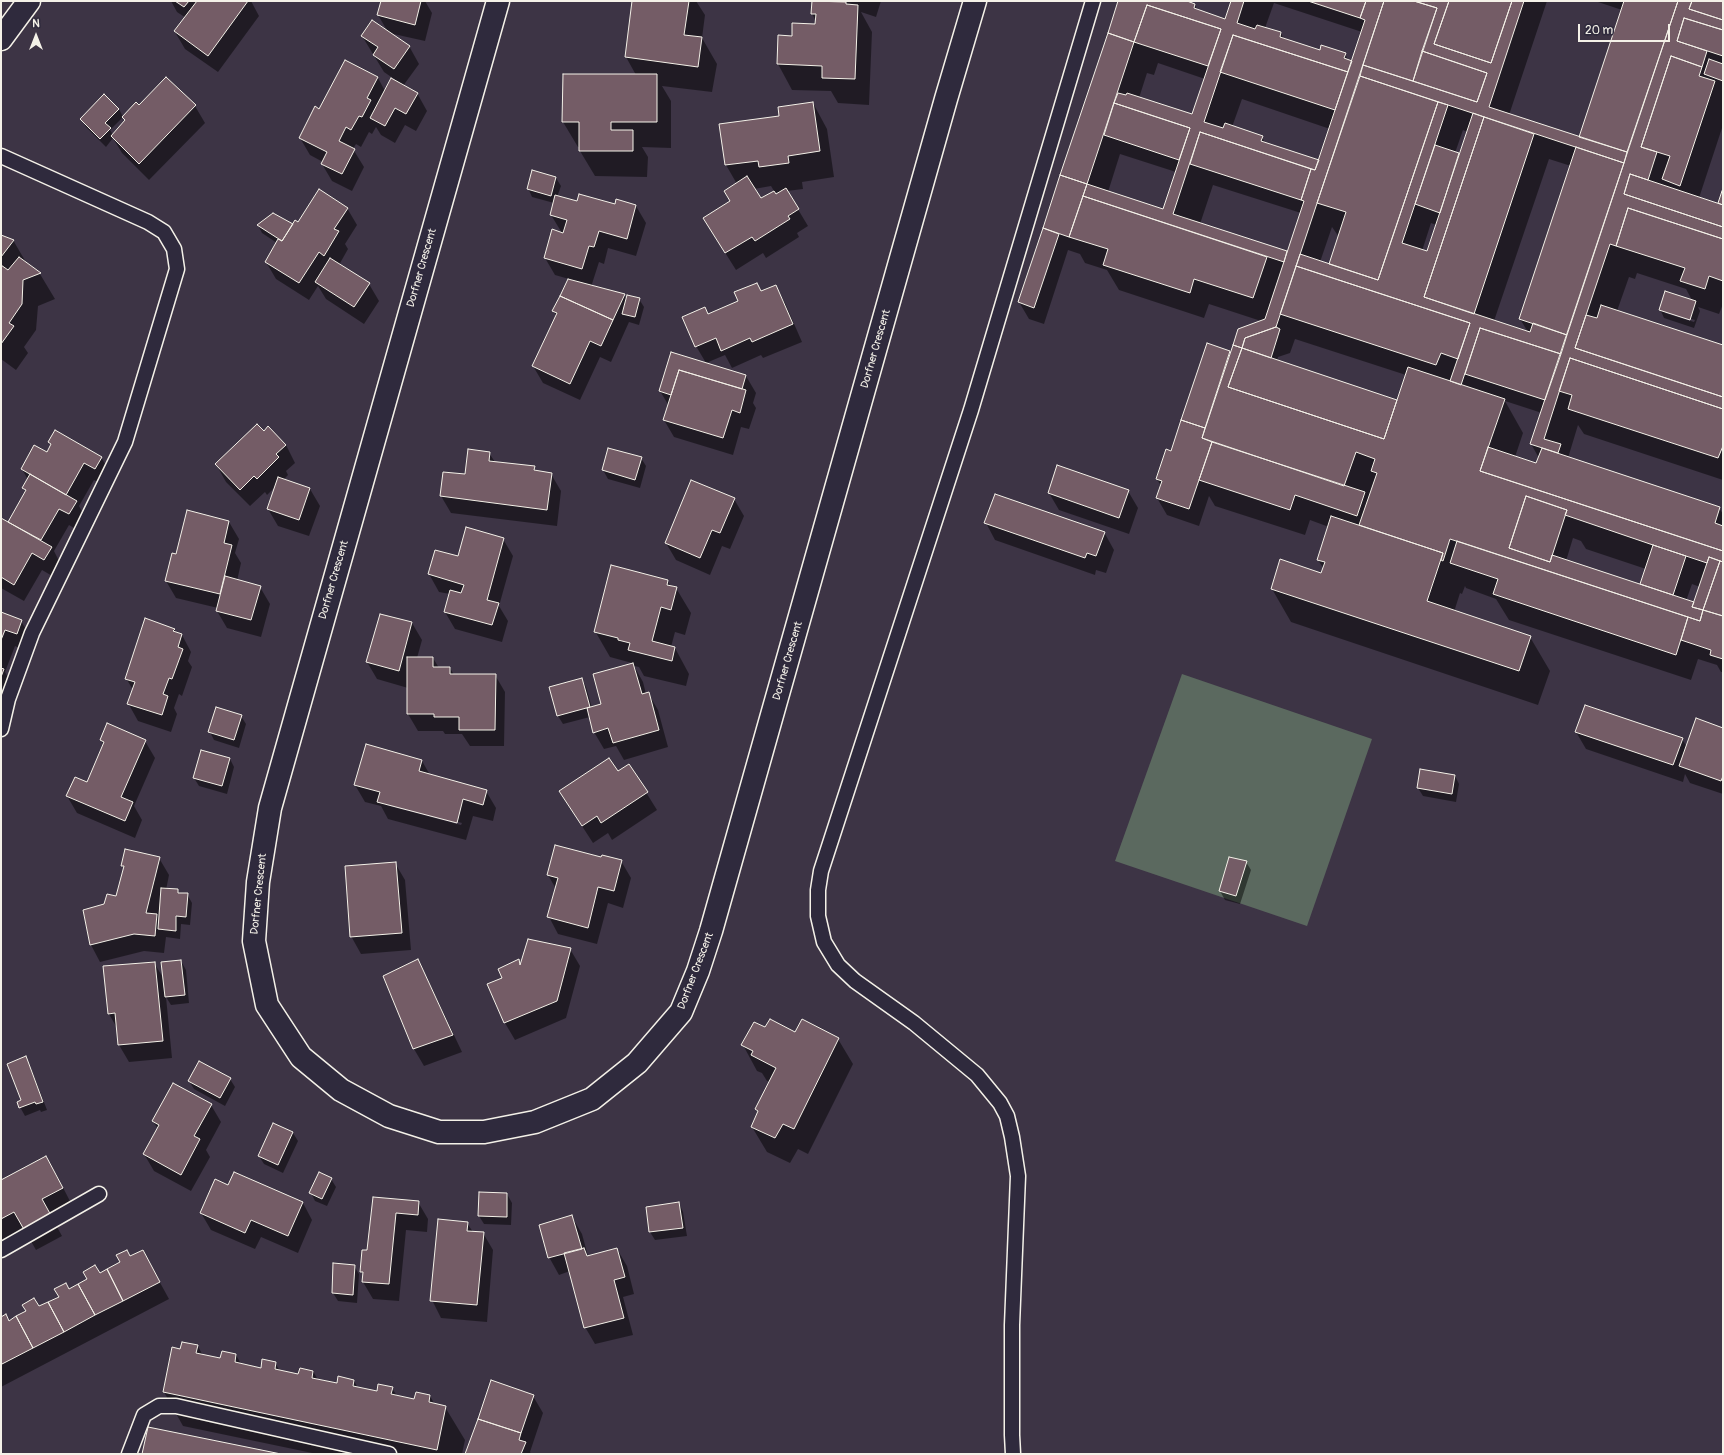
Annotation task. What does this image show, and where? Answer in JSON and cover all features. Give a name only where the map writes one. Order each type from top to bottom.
[{"type":"street","points":[[1,39],[29,1]]},
{"type":"street","name":"Dorfner Crescent","points":[[498,1],[270,808],[258,882],[254,941],[267,1005],[301,1057],[341,1090],[389,1116],[439,1132],[484,1132],[535,1122],[592,1099],[637,1063],[680,1012],[698,971],[711,931],[975,1]]},
{"type":"lane","points":[[1013,1454],[1012,1325],[1018,1176],[1007,1116],[1000,1103],[977,1075],[914,1022],[855,981],[838,965],[824,942],[818,916],[818,890],[821,872],[971,410],[1093,1]]},
{"type":"lane","points":[[1,156],[148,222],[164,232],[174,249],[177,269],[125,442],[32,633],[8,699],[1,729]]},
{"type":"lane","points":[[1,1250],[98,1194]]},
{"type":"lane","points":[[129,1454],[144,1415],[159,1406],[176,1406],[389,1454]]},
{"type":"green space","points":[[1182,674],[1372,739],[1307,926],[1115,861]]},
{"type":"building","points":[[175,1],[189,1],[184,7]]},
{"type":"building","points":[[197,1],[248,1],[208,56],[174,31]]},
{"type":"building","points":[[381,1],[421,1],[415,25],[377,15]]},
{"type":"building","points":[[632,1],[689,1],[684,35],[702,37],[698,67],[625,57]]},
{"type":"building","points":[[812,1],[846,2],[846,4],[858,5],[855,79],[822,78],[822,66],[777,64],[778,35],[792,36],[792,23],[815,24],[816,14],[811,14]]},
{"type":"building","points":[[1118,1],[1187,1],[1195,4],[1194,8],[1225,19],[1231,1],[1244,1],[1237,23],[1255,29],[1257,25],[1281,32],[1280,37],[1320,50],[1321,45],[1346,53],[1344,58],[1352,61],[1348,72],[1233,35],[1204,122],[1223,128],[1225,123],[1263,136],[1261,141],[1319,160],[1315,170],[1200,132],[1173,214],[1287,251],[1284,262],[1083,196],[1087,184],[1163,209],[1190,128],[1114,103],[1118,93],[1126,95],[1127,93],[1192,114],[1221,29],[1147,5],[1134,42],[1108,33]]},
{"type":"building","points":[[1308,1],[1366,1],[1360,18]]},
{"type":"building","points":[[1366,1],[1384,1],[1276,327],[1245,338],[1242,348],[1233,345],[1238,329],[1265,319],[1304,201],[1301,200],[1311,169],[1315,170],[1365,20],[1360,18]]},
{"type":"building","points":[[1384,1],[1414,1],[1437,8],[1413,81],[1363,65]]},
{"type":"building","points":[[1414,1],[1449,1],[1434,44],[1491,63],[1512,1],[1524,1],[1489,107],[1627,152],[1624,163],[1360,76],[1363,65],[1477,102],[1487,73],[1422,51],[1437,8]]},
{"type":"building","points":[[1449,1],[1512,1],[1491,63],[1434,44]]},
{"type":"building","points":[[1624,1],[1678,1],[1627,152],[1579,137]]},
{"type":"building","points":[[1678,1],[1692,1],[1689,9],[1723,20],[1723,30],[1684,18],[1677,41],[1707,51],[1702,67],[1671,56],[1641,147],[1657,152],[1648,180],[1630,174],[1624,194],[1723,227],[1723,239],[1628,208],[1616,246],[1610,244],[1575,348],[1723,397],[1723,409],[1570,358],[1544,439],[1561,444],[1558,453],[1530,444]]},
{"type":"building","points":[[1692,1],[1723,1],[1723,20],[1689,9]]},
{"type":"building","points":[[1147,5],[1221,29],[1208,66],[1134,42]]},
{"type":"building","points":[[1684,18],[1723,30],[1723,56],[1677,41]]},
{"type":"building","points":[[372,20],[410,46],[394,69],[373,55],[378,47],[361,36]]},
{"type":"building","points":[[1108,33],[1134,42],[1087,184],[1060,175]]},
{"type":"building","points":[[1233,35],[1348,72],[1335,110],[1220,72]]},
{"type":"building","points":[[1422,51],[1487,73],[1477,102],[1413,81]]},
{"type":"building","points":[[1671,56],[1702,67],[1699,76],[1715,81],[1680,186],[1662,179],[1670,156],[1641,147]]},
{"type":"building","points":[[1709,59],[1723,64],[1723,81],[1704,74]]},
{"type":"building","points":[[345,60],[378,77],[367,98],[371,100],[362,117],[359,116],[351,130],[346,127],[339,141],[355,149],[342,174],[321,164],[327,152],[299,138],[315,106],[319,109]]},
{"type":"building","points":[[563,74],[657,74],[657,122],[611,122],[611,130],[633,130],[633,151],[579,151],[579,122],[562,122]]},
{"type":"building","points":[[1360,76],[1438,102],[1378,280],[1329,264],[1346,212],[1317,203]]},
{"type":"building","points":[[166,77],[196,105],[139,164],[111,136],[125,120],[122,117],[136,102],[139,105]]},
{"type":"building","points":[[391,78],[418,93],[406,114],[395,108],[385,126],[370,118]]},
{"type":"building","points":[[104,94],[119,109],[105,123],[111,128],[100,139],[80,119]]},
{"type":"building","points":[[813,102],[820,151],[788,156],[789,163],[759,167],[758,161],[725,165],[719,124],[779,116],[778,107]]},
{"type":"building","points":[[1438,102],[1448,105],[1402,243],[1427,251],[1473,113],[1484,117],[1424,297],[1530,332],[1533,323],[1567,335],[1561,354],[1480,328],[1461,385],[1450,381],[1470,323],[1296,266],[1300,254],[1378,280]]},
{"type":"building","points":[[1114,103],[1190,128],[1179,160],[1104,135]]},
{"type":"building","points":[[1484,117],[1534,134],[1474,314],[1424,297]]},
{"type":"building","points":[[1200,132],[1311,169],[1301,200],[1190,164]]},
{"type":"building","points":[[1435,145],[1459,153],[1440,213],[1415,204]]},
{"type":"building","points":[[1576,147],[1624,163],[1567,335],[1519,319]]},
{"type":"building","points":[[532,170],[556,177],[551,196],[527,189]]},
{"type":"building","points":[[1630,174],[1723,205],[1723,227],[1624,194]]},
{"type":"building","points":[[1060,175],[1087,184],[1069,237],[1043,228]]},
{"type":"building","points":[[747,176],[761,198],[774,191],[776,194],[786,188],[799,209],[788,216],[790,219],[755,241],[752,237],[725,253],[703,218],[730,201],[724,191]]},
{"type":"building","points":[[319,189],[348,208],[334,229],[339,231],[324,256],[319,252],[299,283],[265,262],[278,239],[282,241],[295,220],[298,222]]},
{"type":"building","points":[[1723,191],[1723,205],[1718,203]]},
{"type":"building","points":[[579,194],[615,204],[616,199],[636,205],[627,239],[599,231],[594,247],[589,246],[582,269],[544,258],[552,229],[563,233],[567,220],[550,215],[555,195],[577,201]]},
{"type":"building","points":[[1083,196],[1267,257],[1253,298],[1194,279],[1190,293],[1103,265],[1108,249],[1069,237]]},
{"type":"building","points":[[1628,208],[1723,239],[1723,281],[1709,276],[1705,289],[1680,281],[1685,268],[1616,246]]},
{"type":"building","points":[[273,213],[293,224],[282,241],[257,225]]},
{"type":"building","points":[[1043,228],[1059,234],[1034,308],[1018,302]]},
{"type":"building","points":[[1,235],[14,240],[1,257]]},
{"type":"building","points":[[19,257],[41,273],[23,280],[22,304],[9,323],[14,326],[1,344],[1,265],[8,270]]},
{"type":"building","points":[[330,258],[370,283],[354,307],[315,282]]},
{"type":"building","points":[[1296,266],[1470,323],[1458,359],[1441,353],[1436,365],[1280,314]]},
{"type":"building","points":[[568,279],[625,294],[613,320],[560,296]]},
{"type":"building","points":[[757,283],[761,291],[776,285],[793,324],[752,342],[750,338],[721,351],[716,338],[695,347],[682,317],[705,307],[708,314],[738,301],[734,292]]},
{"type":"building","points":[[1665,291],[1696,301],[1690,320],[1659,310]]},
{"type":"building","points":[[627,295],[640,298],[635,317],[622,314]]},
{"type":"building","points":[[560,296],[613,320],[601,346],[590,341],[570,384],[532,366],[557,313],[552,311]]},
{"type":"building","points":[[1601,305],[1723,345],[1723,397],[1575,348],[1586,315],[1597,318]]},
{"type":"building","points":[[1276,327],[1280,329],[1271,358],[1242,348],[1245,338]]},
{"type":"building","points":[[1480,328],[1561,354],[1545,400],[1465,374]]},
{"type":"building","points":[[1207,343],[1230,351],[1205,428],[1181,420]]},
{"type":"building","points":[[1233,345],[1242,348],[1228,387],[1384,439],[1408,367],[1505,399],[1480,471],[1723,551],[1723,562],[1709,557],[1707,563],[1653,545],[1565,515],[1567,510],[1526,496],[1509,548],[1550,562],[1552,555],[1694,602],[1692,607],[1703,610],[1700,621],[1450,539],[1443,561],[1441,560],[1443,553],[1359,525],[1377,473],[1371,471],[1375,459],[1356,452],[1344,486],[1202,438]]},
{"type":"building","points":[[1242,348],[1397,400],[1384,439],[1228,387]]},
{"type":"building","points":[[671,352],[746,375],[742,389],[679,370],[671,395],[659,391]]},
{"type":"building","points":[[1570,358],[1723,409],[1723,446],[1718,458],[1568,409],[1572,395],[1559,391]]},
{"type":"building","points":[[679,370],[746,390],[740,413],[732,410],[723,438],[663,420]]},
{"type":"building","points":[[1181,420],[1205,428],[1202,438],[1212,442],[1189,509],[1156,498],[1162,481],[1156,479],[1166,449],[1171,451]]},
{"type":"building","points":[[257,424],[264,431],[268,426],[286,445],[276,454],[279,457],[257,479],[254,476],[240,490],[215,464]]},
{"type":"building","points":[[55,430],[102,457],[95,469],[84,463],[66,495],[21,469],[34,445],[47,452],[51,444],[48,442]]},
{"type":"building","points":[[1212,442],[1365,492],[1357,516],[1295,495],[1290,510],[1199,480]]},
{"type":"building","points":[[1488,447],[1536,463],[1542,448],[1720,507],[1715,523],[1723,526],[1723,551],[1480,471]]},
{"type":"building","points":[[608,448],[642,457],[635,480],[602,470]]},
{"type":"building","points":[[468,449],[490,452],[489,461],[535,466],[534,470],[552,473],[547,510],[440,496],[443,472],[465,474]]},
{"type":"building","points":[[1057,465],[1129,490],[1119,518],[1048,493]]},
{"type":"building","points":[[30,474],[77,501],[69,514],[59,509],[41,540],[8,522],[26,490],[22,488]]},
{"type":"building","points":[[278,477],[310,488],[299,520],[267,509]]},
{"type":"building","points":[[691,480],[735,498],[720,533],[712,530],[700,558],[665,543]]},
{"type":"building","points":[[995,494],[1105,532],[1096,556],[1087,553],[1085,558],[984,523]]},
{"type":"building","points":[[1526,496],[1567,510],[1550,562],[1509,548]]},
{"type":"building","points":[[187,510],[229,521],[224,543],[232,545],[220,594],[165,581],[172,553],[176,554]]},
{"type":"building","points":[[1331,516],[1443,553],[1427,601],[1531,636],[1519,671],[1271,589],[1280,559],[1321,573],[1325,562],[1317,560]]},
{"type":"building","points":[[1,518],[52,547],[44,560],[32,553],[14,585],[1,577]]},
{"type":"building","points":[[466,527],[504,538],[487,600],[499,603],[492,625],[444,612],[450,590],[461,593],[464,585],[428,574],[435,550],[458,556]]},
{"type":"building","points":[[1457,541],[1688,617],[1676,655],[1493,594],[1498,579],[1450,563]]},
{"type":"building","points":[[1653,545],[1686,556],[1673,595],[1640,584]]},
{"type":"building","points":[[1709,557],[1720,561],[1703,610],[1692,607]]},
{"type":"building","points":[[1720,561],[1723,562],[1723,616],[1703,610]]},
{"type":"building","points":[[611,565],[668,580],[667,585],[677,587],[671,610],[661,607],[652,641],[675,647],[672,661],[628,650],[630,643],[618,640],[618,638],[594,632]]},
{"type":"building","points":[[225,576],[261,586],[251,620],[216,611]]},
{"type":"building","points":[[1703,610],[1723,616],[1723,659],[1710,655],[1711,650],[1681,640],[1688,617],[1700,621]]},
{"type":"building","points":[[1,612],[22,620],[17,634],[5,630],[1,640]]},
{"type":"building","points":[[380,614],[412,622],[399,671],[366,662]]},
{"type":"building","points":[[145,618],[175,629],[173,631],[182,634],[178,647],[183,649],[172,679],[169,678],[163,694],[168,696],[162,715],[127,704],[135,682],[125,679]]},
{"type":"building","points":[[407,657],[433,657],[433,667],[450,667],[450,674],[496,674],[495,730],[459,730],[459,717],[434,717],[434,714],[407,714]]},
{"type":"building","points":[[633,663],[642,694],[649,692],[659,730],[613,743],[608,728],[593,733],[587,708],[601,704],[593,674]]},
{"type":"building","points":[[1,668],[4,669],[1,677]]},
{"type":"building","points":[[582,678],[590,707],[557,716],[549,687]]},
{"type":"building","points":[[1585,705],[1683,738],[1673,765],[1575,732]]},
{"type":"building","points":[[216,707],[242,715],[234,740],[208,732]]},
{"type":"building","points":[[1696,718],[1723,728],[1723,776],[1721,781],[1679,766]]},
{"type":"building","points":[[107,723],[146,740],[121,797],[133,802],[125,821],[66,796],[75,777],[87,782],[104,742],[100,740]]},
{"type":"building","points":[[366,744],[422,760],[419,771],[487,790],[483,805],[463,799],[457,823],[377,802],[380,792],[354,785]]},
{"type":"building","points":[[201,750],[230,758],[222,786],[193,778]]},
{"type":"building","points":[[609,758],[618,771],[629,764],[648,792],[601,823],[597,816],[582,826],[559,791]]},
{"type":"building","points":[[1420,769],[1455,775],[1452,794],[1417,788]]},
{"type":"building","points":[[555,845],[601,857],[602,855],[622,860],[614,891],[598,887],[588,928],[547,917],[558,878],[547,875]]},
{"type":"building","points":[[125,849],[160,857],[146,913],[157,914],[155,936],[134,934],[90,945],[83,910],[104,904],[107,894],[116,896],[124,866],[121,866]]},
{"type":"building","points":[[1229,857],[1247,861],[1236,896],[1219,891]]},
{"type":"building","points":[[396,862],[402,933],[350,937],[345,866]]},
{"type":"building","points":[[161,888],[178,889],[178,893],[188,893],[186,917],[176,916],[176,931],[158,929]]},
{"type":"building","points":[[528,939],[571,948],[557,1001],[504,1023],[487,984],[502,978],[498,969],[519,959],[520,965]]},
{"type":"building","points":[[418,959],[453,1035],[413,1049],[383,976]]},
{"type":"building","points":[[181,960],[185,995],[165,997],[161,962]]},
{"type":"building","points":[[155,962],[163,1041],[118,1045],[115,1013],[108,1014],[103,966]]},
{"type":"building","points":[[770,1019],[795,1032],[802,1019],[839,1038],[794,1129],[783,1124],[775,1138],[751,1127],[758,1111],[755,1109],[776,1068],[751,1055],[753,1051],[741,1045],[754,1022],[765,1027]]},
{"type":"building","points":[[26,1056],[43,1102],[36,1104],[35,1102],[19,1108],[17,1102],[21,1100],[7,1064]]},
{"type":"building","points":[[199,1061],[231,1078],[220,1098],[188,1081]]},
{"type":"building","points":[[173,1083],[212,1104],[194,1136],[200,1139],[181,1175],[143,1154],[159,1125],[152,1121]]},
{"type":"building","points":[[273,1123],[293,1132],[278,1165],[258,1156]]},
{"type":"building","points":[[46,1156],[63,1188],[42,1199],[53,1219],[26,1233],[14,1212],[1,1219],[1,1180]]},
{"type":"building","points":[[234,1172],[303,1202],[288,1236],[251,1220],[245,1233],[200,1213],[215,1179],[228,1185]]},
{"type":"building","points":[[319,1172],[332,1178],[322,1199],[309,1193]]},
{"type":"building","points":[[479,1192],[507,1193],[507,1217],[478,1216]]},
{"type":"building","points":[[373,1197],[419,1201],[418,1215],[396,1213],[389,1284],[362,1282],[363,1272],[360,1272],[362,1250],[367,1250]]},
{"type":"building","points":[[679,1202],[683,1228],[649,1232],[646,1207]]},
{"type":"building","points":[[572,1215],[582,1249],[548,1258],[539,1225]]},
{"type":"building","points":[[438,1219],[468,1222],[467,1231],[484,1232],[477,1305],[430,1301]]},
{"type":"building","points":[[584,1248],[587,1256],[617,1248],[625,1277],[614,1280],[624,1318],[584,1328],[564,1253]]},
{"type":"building","points":[[127,1250],[130,1256],[143,1250],[160,1282],[123,1301],[107,1269],[120,1262],[116,1255]]},
{"type":"building","points":[[333,1263],[355,1265],[353,1295],[332,1293]]},
{"type":"building","points":[[95,1265],[100,1273],[107,1269],[123,1301],[95,1315],[78,1284],[87,1279],[83,1272]]},
{"type":"building","points":[[66,1283],[69,1289],[78,1284],[95,1315],[64,1332],[48,1302],[59,1297],[54,1289]]},
{"type":"building","points":[[34,1298],[39,1306],[48,1302],[64,1332],[33,1348],[16,1316],[26,1311],[22,1305]]},
{"type":"building","points":[[6,1314],[9,1321],[16,1316],[33,1348],[2,1364],[1,1317]]},
{"type":"building","points":[[182,1342],[198,1345],[196,1353],[220,1358],[222,1351],[236,1354],[235,1362],[261,1368],[262,1359],[276,1362],[275,1369],[298,1374],[300,1368],[313,1371],[312,1378],[337,1383],[338,1376],[354,1380],[353,1386],[377,1391],[378,1384],[393,1387],[391,1394],[414,1399],[416,1392],[430,1395],[429,1402],[446,1406],[437,1450],[163,1392],[172,1347],[180,1349]]},
{"type":"building","points":[[491,1380],[534,1395],[521,1433],[478,1419]]},
{"type":"building","points":[[478,1419],[521,1433],[519,1440],[526,1442],[521,1454],[465,1454]]},
{"type":"building","points":[[148,1427],[281,1454],[142,1454]]}]
